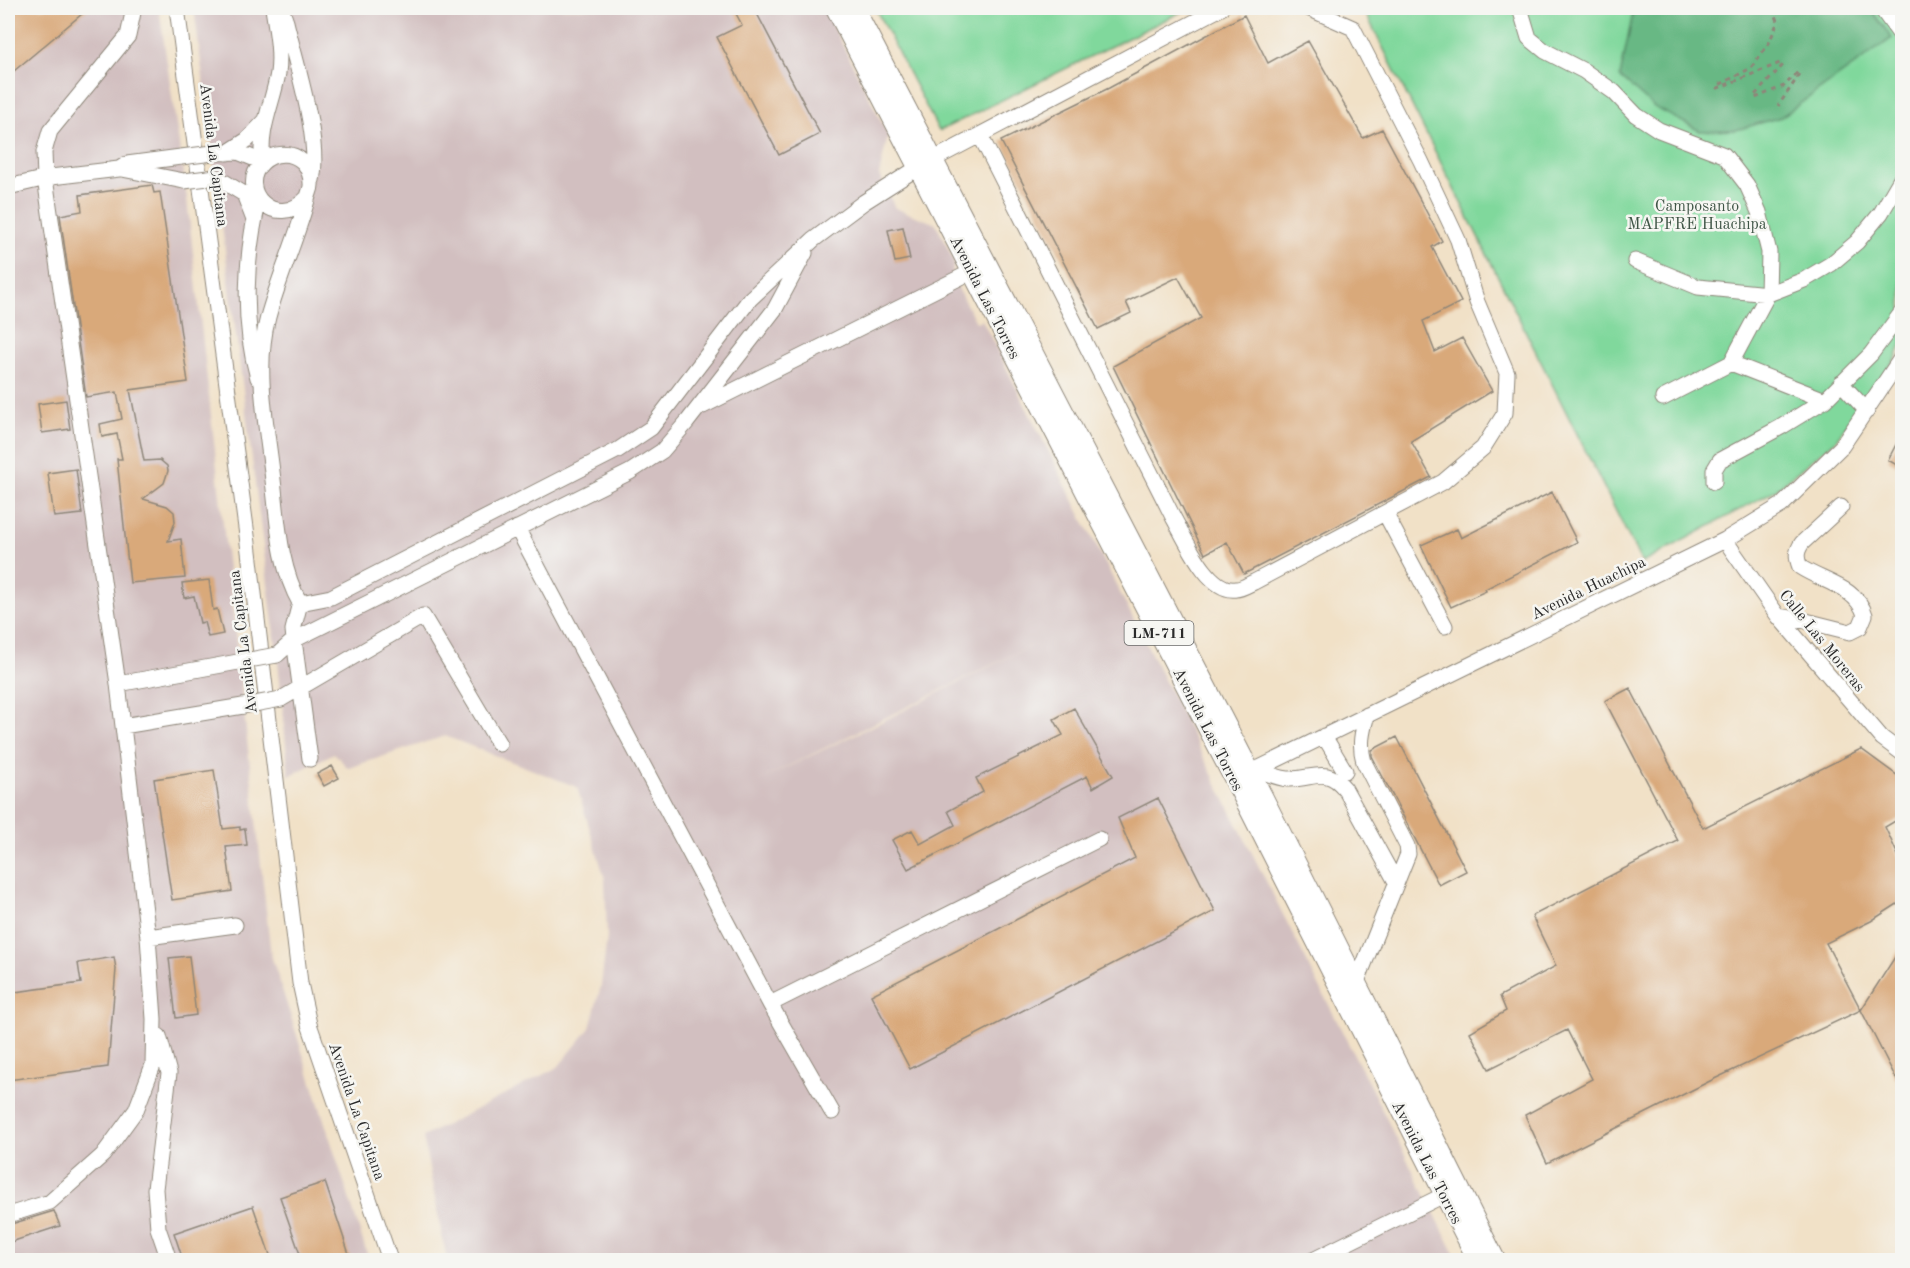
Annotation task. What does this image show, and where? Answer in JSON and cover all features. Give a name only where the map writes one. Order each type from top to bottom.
[{"type":"main road","name":"Avenida Las Torres","points":[[836,8],[926,163],[1356,984],[1451,1191],[1478,1260]]},
{"type":"main road","name":"Avenida Las Torres","points":[[859,9],[973,271],[1247,774],[1451,1191],[1495,1260]]},
{"type":"street","points":[[8,1215],[50,1202],[103,1155],[136,1110],[153,1065],[154,1019],[148,937],[118,684],[45,178],[44,153],[51,131],[128,36],[134,8]]},
{"type":"street","name":"Avenida La Capitana","points":[[177,8],[248,543],[300,983],[309,1024],[390,1260]]},
{"type":"street","points":[[263,161],[261,149],[265,121],[278,72],[279,44],[273,8]]},
{"type":"street","points":[[281,8],[311,128],[315,167],[300,225],[268,318],[263,347],[263,399],[282,553],[290,587],[300,603],[293,630],[310,759]]},
{"type":"street","points":[[300,603],[331,597],[618,450],[651,428],[750,299],[813,240],[864,202],[926,163],[1221,8]]},
{"type":"street","points":[[980,135],[1173,517],[1203,569],[1219,586],[1236,590],[1443,482],[1483,448],[1505,413],[1507,373],[1478,302],[1458,240],[1353,28],[1308,8]]},
{"type":"street","points":[[1520,8],[1529,38],[1545,51],[1584,71],[1614,92],[1636,115],[1659,130],[1724,155],[1747,185],[1759,212],[1769,252],[1768,294],[1731,363],[1663,398]]},
{"type":"street","points":[[1881,8],[1902,37]]},
{"type":"street","points":[[220,153],[247,140],[265,121]]},
{"type":"street","points":[[8,187],[45,178],[119,168],[128,164],[220,153],[238,152],[263,161]]},
{"type":"street","points":[[119,168],[184,181],[216,177],[254,197],[266,206],[284,212],[293,210],[309,191],[309,172],[304,163],[295,156],[273,155],[263,161],[255,175],[254,197],[254,220],[248,267],[249,312],[253,362],[263,399]]},
{"type":"street","points":[[1635,261],[1698,287],[1768,294],[1804,280],[1831,264],[1857,242],[1881,213],[1902,177]]},
{"type":"street","points":[[118,684],[276,655],[294,640],[630,472],[662,451],[697,409],[775,309],[813,240]]},
{"type":"street","points":[[697,409],[973,271]]},
{"type":"street","points":[[1714,482],[1714,470],[1720,460],[1825,400],[1871,354],[1902,312]]},
{"type":"street","name":"Avenida Huachipa","points":[[1247,774],[1725,540],[1782,506],[1842,446],[1902,357]]},
{"type":"street","points":[[1731,363],[1825,400]]},
{"type":"street","points":[[1841,383],[1867,411]]},
{"type":"street","points":[[1778,616],[1850,632],[1860,627],[1865,615],[1862,603],[1851,593],[1800,567],[1796,559],[1797,550],[1802,543],[1840,507]]},
{"type":"street","points":[[1385,513],[1445,626]]},
{"type":"street","points":[[517,528],[770,1004],[832,1112]]},
{"type":"street","name":"Calle Las Moreras","points":[[1725,540],[1778,616],[1881,738],[1902,753]]},
{"type":"street","points":[[123,726],[281,699],[423,616],[499,744]]},
{"type":"street","points":[[1356,984],[1408,854],[1407,846],[1360,750],[1360,738],[1367,715]]},
{"type":"street","points":[[1324,736],[1346,789],[1396,882]]},
{"type":"street","points":[[1247,774],[1288,779],[1339,774],[1364,762]]},
{"type":"street","points":[[770,1004],[1099,839]]},
{"type":"street","points":[[148,937],[235,925]]},
{"type":"street","points":[[154,1019],[169,1072],[155,1189],[158,1228],[169,1260]]},
{"type":"street","points":[[1312,1260],[1451,1191]]},
{"type":"path","points":[[1773,8],[1778,21],[1769,44],[1750,68],[1717,86],[1718,88],[1780,63],[1783,65],[1754,96],[1755,98],[1784,87],[1798,72],[1800,74],[1778,106]]},
{"type":"shaded area","points":[[8,8],[159,8],[187,199],[271,955],[369,1260],[8,1260]]},
{"type":"shaded area","points":[[194,8],[824,8],[888,135],[879,175],[895,208],[936,224],[954,261],[952,273],[962,297],[976,322],[982,320],[1458,1260],[447,1260],[423,1137],[558,1067],[590,1028],[601,986],[607,937],[605,879],[577,787],[445,736],[348,768],[334,753],[289,776],[278,661]],"holes":[[[1038,642],[883,721],[756,782]]]},
{"type":"green space","points":[[875,8],[1189,8],[939,131]]},
{"type":"green space","name":"Camposanto MAPFRE Huachipa","points":[[1363,8],[1902,8],[1902,344],[1896,358],[1835,441],[1774,491],[1642,563]]},
{"type":"green space","points":[[1634,8],[1870,8],[1892,38],[1781,117],[1736,130],[1700,131],[1654,107],[1620,77]]},
{"type":"building","points":[[8,8],[89,8],[8,76]]},
{"type":"building","points":[[733,8],[754,8],[820,134],[779,155],[717,37],[742,25]]},
{"type":"building","points":[[1244,15],[1268,63],[1308,41],[1363,138],[1382,129],[1442,241],[1432,247],[1461,302],[1423,321],[1435,352],[1462,338],[1492,391],[1411,441],[1431,477],[1244,574],[1227,542],[1205,554],[1113,366],[1201,318],[1178,277],[1126,302],[1131,313],[1098,329],[1001,141],[1109,88]]},
{"type":"building","points":[[152,185],[154,193],[160,192],[188,382],[130,390],[144,461],[160,460],[167,466],[168,471],[164,483],[143,499],[167,506],[174,512],[175,522],[168,541],[181,539],[185,578],[130,583],[117,459],[122,459],[117,434],[102,437],[100,424],[122,419],[117,392],[86,397],[60,215],[82,211],[80,195]]},
{"type":"building","points":[[903,227],[910,259],[895,262],[888,230]]},
{"type":"building","points":[[66,400],[70,429],[42,433],[38,404]]},
{"type":"building","points":[[1902,433],[1902,468],[1888,460]]},
{"type":"building","points":[[76,469],[82,514],[54,517],[48,473]]},
{"type":"building","points":[[1552,492],[1577,542],[1485,589],[1486,591],[1451,607],[1421,545],[1457,529],[1461,538]]},
{"type":"building","points":[[209,580],[213,610],[217,609],[223,634],[208,637],[204,622],[200,623],[194,596],[184,598],[182,583]]},
{"type":"building","points":[[1630,688],[1703,828],[1861,749],[1902,779],[1902,817],[1885,827],[1902,864],[1902,901],[1871,921],[1826,943],[1861,1010],[1710,1081],[1547,1163],[1525,1115],[1592,1079],[1567,1030],[1489,1069],[1470,1032],[1506,1011],[1500,996],[1556,966],[1532,916],[1678,841],[1605,701]]},
{"type":"building","points":[[1074,708],[1113,776],[1093,788],[1087,776],[908,869],[892,840],[912,830],[920,844],[955,825],[948,811],[983,792],[976,778],[1063,735],[1054,719]]},
{"type":"building","points":[[1397,737],[1466,871],[1439,885],[1372,756],[1372,750]]},
{"type":"building","points":[[332,766],[339,778],[324,786],[317,774]]},
{"type":"building","points":[[214,770],[223,829],[240,827],[240,830],[245,829],[247,845],[226,847],[232,891],[172,900],[154,779]]},
{"type":"building","points":[[1158,798],[1215,911],[910,1069],[871,995],[1135,858],[1118,818]]},
{"type":"building","points":[[1902,946],[1902,1090],[1861,1010]]},
{"type":"building","points":[[189,956],[196,1015],[176,1018],[169,958]]},
{"type":"building","points":[[114,957],[116,969],[108,1067],[8,1080],[8,993],[81,983],[78,963]]},
{"type":"building","points":[[325,1182],[351,1260],[302,1260],[280,1197]]},
{"type":"building","points":[[253,1206],[271,1258],[264,1260],[183,1260],[174,1233]]},
{"type":"building","points":[[54,1211],[60,1226],[8,1243],[8,1225]]}]
